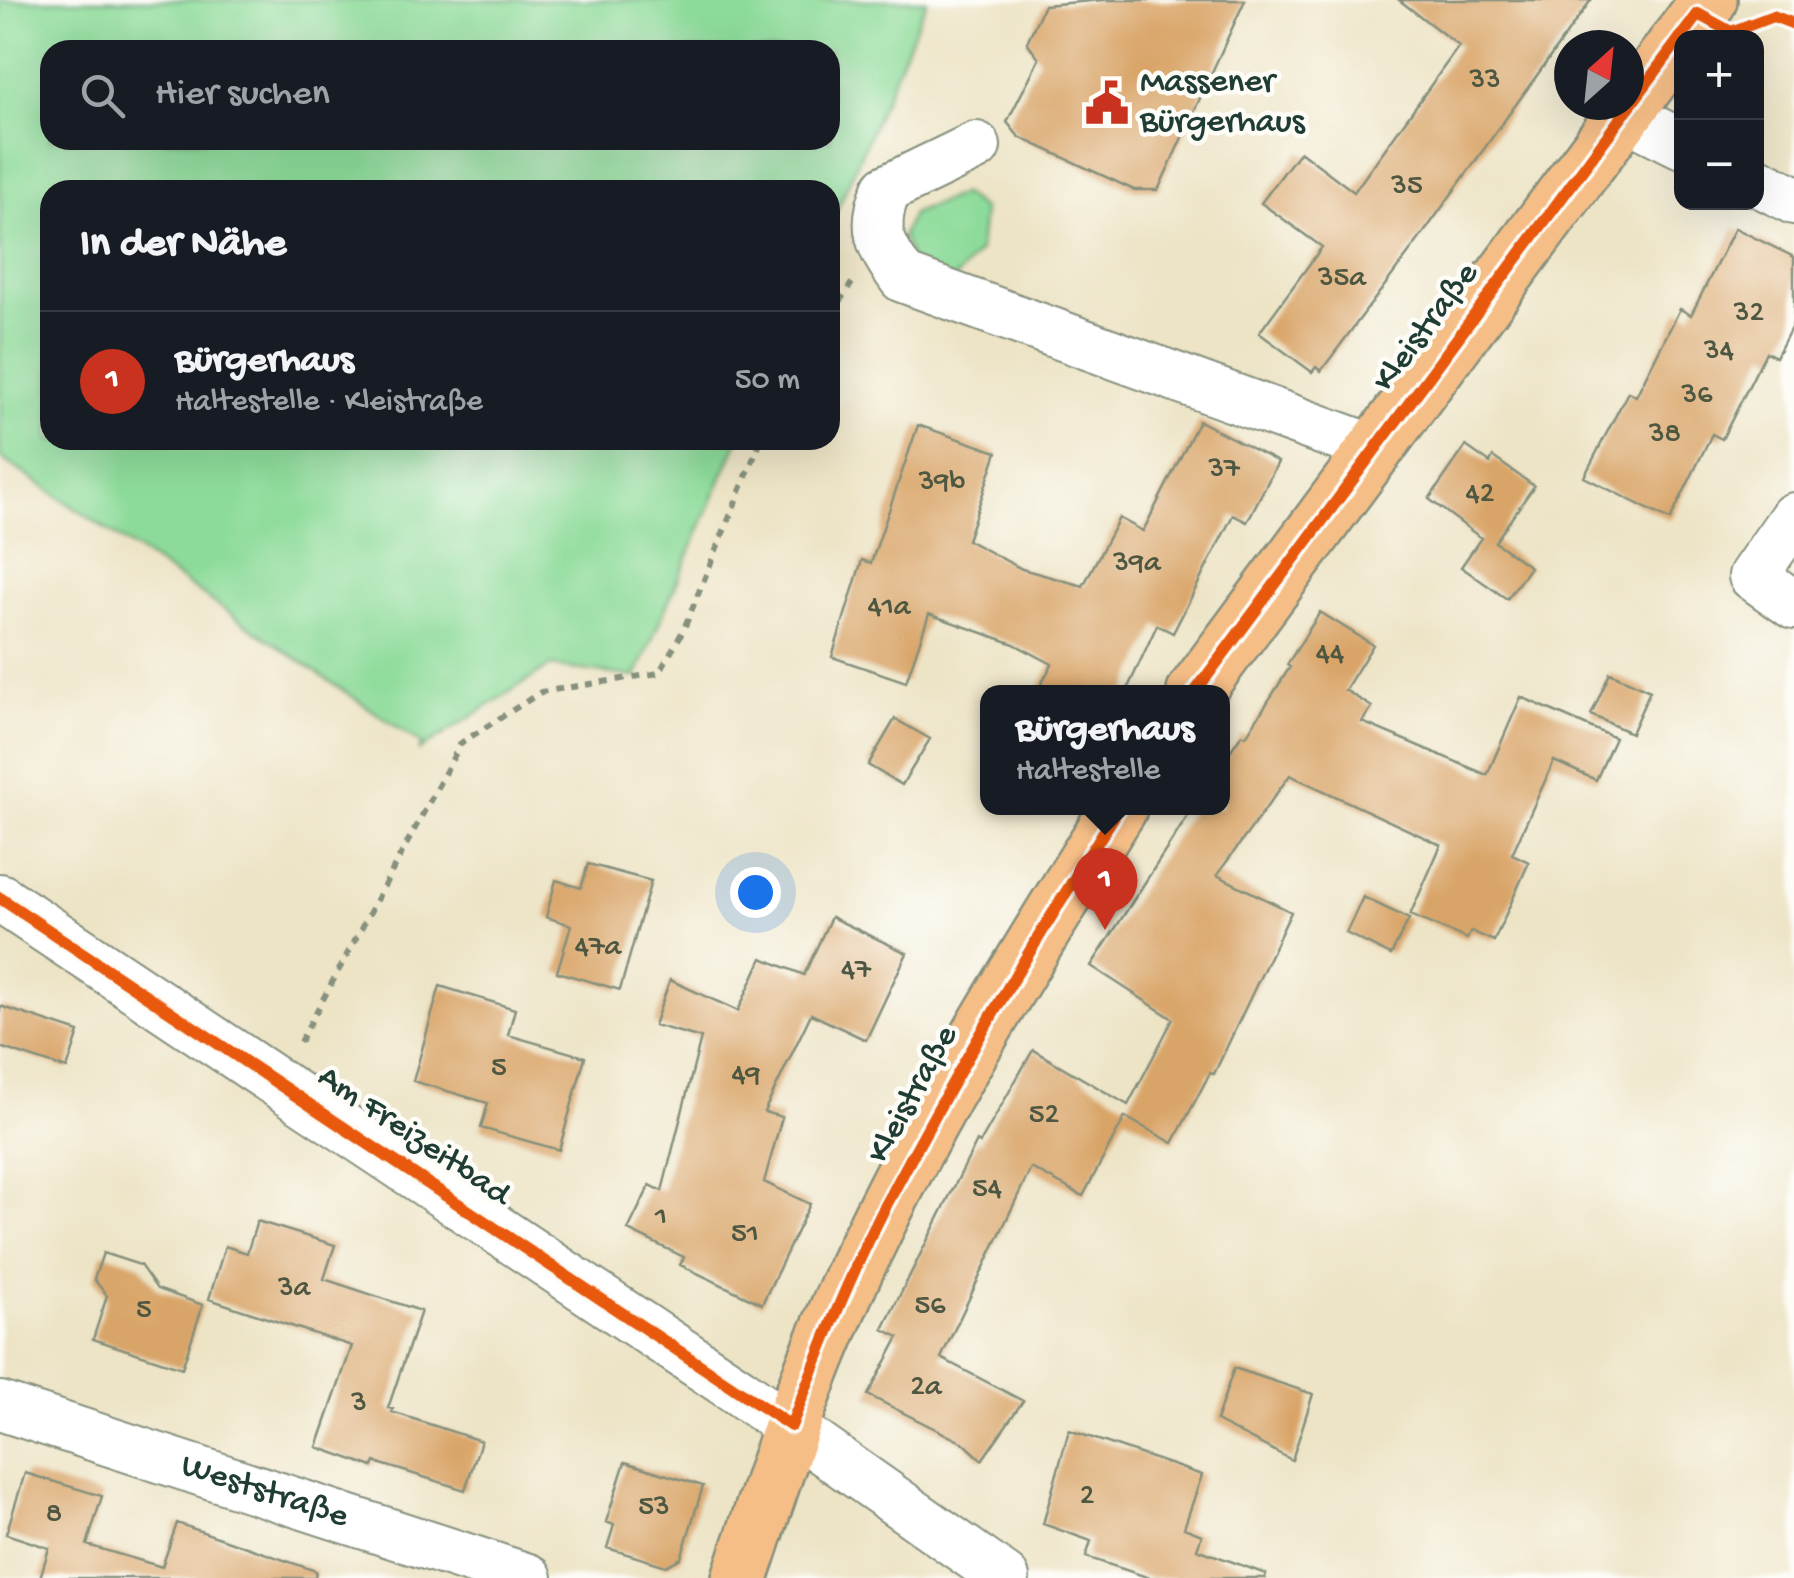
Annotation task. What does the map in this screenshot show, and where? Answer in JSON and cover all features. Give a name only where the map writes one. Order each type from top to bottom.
[{"type":"main road","name":"Kleistraße","points":[[1644,88],[1709,0]]},
{"type":"main road","name":"Kleistraße","points":[[1200,685],[1620,120]]},
{"type":"main road","name":"Kleistraße","points":[[740,1578],[824,1340],[884,1211],[1011,982],[1115,815]]},
{"type":"street","points":[[1634,120],[1674,140]]},
{"type":"street","points":[[976,146],[887,189],[878,209],[880,246],[903,278],[1374,449]]},
{"type":"street","points":[[1764,185],[1794,200]]},
{"type":"street","points":[[1794,517],[1753,576],[1794,605]]},
{"type":"street","name":"Am Freizeitbad","points":[[0,898],[791,1426],[1004,1578]]},
{"type":"street","name":"Weststraße","points":[[0,1406],[528,1578]]},
{"type":"path","points":[[278,1083],[461,743],[541,692],[659,673],[683,631],[757,450]]},
{"type":"green space","points":[[0,0],[927,0],[840,203],[840,180],[40,180],[40,450],[734,450],[636,677],[550,666],[418,751],[422,744],[0,457]]},
{"type":"green space","points":[[962,194],[983,210],[979,251],[951,283],[912,262],[902,235],[912,214]]},
{"type":"building","name":"Massener Bürgerhaus","points":[[1103,0],[1245,0],[1158,190],[1134,190],[1019,137],[1007,122],[1039,59],[1027,42],[1044,5]]},
{"type":"building","points":[[1399,0],[1591,0],[1569,30],[1554,30],[1554,51],[1321,371],[1316,367],[1312,372],[1259,333],[1322,247],[1261,203],[1300,151],[1354,192],[1459,46]]},
{"type":"building","points":[[1735,228],[1794,257],[1794,322],[1776,357],[1766,352],[1722,439],[1712,434],[1670,520],[1584,477],[1628,392],[1636,396],[1680,309],[1691,315]]},
{"type":"building","points":[[1199,421],[1278,462],[1247,522],[1233,515],[1173,633],[1157,625],[1129,685],[1041,685],[1052,664],[1014,644],[929,614],[906,682],[832,657],[862,560],[871,563],[918,425],[997,452],[967,540],[1022,569],[1083,586],[1119,518],[1143,531]]},
{"type":"building","points":[[1466,446],[1490,463],[1493,457],[1534,486],[1495,542],[1530,567],[1507,599],[1461,567],[1481,538],[1429,499]]},
{"type":"building","points":[[1320,612],[1373,645],[1345,690],[1372,707],[1362,722],[1487,775],[1521,697],[1615,738],[1596,780],[1554,761],[1512,854],[1529,862],[1494,941],[1471,931],[1467,939],[1410,915],[1441,845],[1290,775],[1217,875],[1291,912],[1214,1074],[1210,1073],[1173,1143],[1125,1117],[1083,1196],[1031,1168],[941,1358],[1023,1401],[982,1460],[965,1444],[868,1395],[899,1337],[883,1329],[977,1141],[980,1143],[1033,1050],[1128,1105],[1173,1019],[1091,966],[1188,815],[1230,815],[1230,751],[1242,734],[1246,736],[1290,667],[1287,665]]},
{"type":"building","points":[[1610,673],[1650,691],[1631,733],[1591,715]]},
{"type":"building","points":[[895,719],[930,739],[902,785],[868,765]]},
{"type":"building","points":[[588,864],[651,881],[620,990],[557,972],[571,925],[546,917],[556,880],[581,888]]},
{"type":"building","points":[[1363,897],[1409,919],[1391,955],[1346,933]]},
{"type":"building","points":[[831,917],[907,953],[866,1040],[811,1014],[764,1112],[782,1117],[764,1182],[810,1204],[762,1304],[680,1265],[684,1257],[628,1230],[650,1185],[662,1191],[701,1038],[654,1025],[670,980],[738,1011],[762,958],[804,975]]},
{"type":"building","points":[[440,986],[515,1009],[508,1035],[585,1057],[559,1150],[481,1128],[488,1103],[413,1081]]},
{"type":"building","points":[[0,1006],[79,1032],[67,1069],[0,1047]]},
{"type":"building","points":[[257,1221],[335,1245],[324,1279],[421,1311],[388,1408],[481,1441],[465,1490],[375,1462],[373,1467],[317,1447],[352,1346],[209,1299],[225,1246],[247,1253]]},
{"type":"building","points":[[103,1253],[140,1265],[157,1289],[203,1305],[182,1368],[93,1339],[107,1296],[94,1279]]},
{"type":"building","points":[[1234,1368],[1313,1394],[1292,1460],[1216,1421]]},
{"type":"building","points":[[1069,1430],[1202,1475],[1184,1528],[1202,1535],[1197,1549],[1266,1574],[1265,1578],[1150,1578],[1086,1557],[1091,1541],[1043,1524]]},
{"type":"building","points":[[625,1462],[703,1486],[681,1558],[666,1566],[607,1548],[614,1525],[606,1522]]},
{"type":"building","points":[[25,1473],[102,1496],[87,1545],[162,1567],[177,1523],[316,1571],[315,1578],[40,1578],[49,1548],[6,1534]]},
{"type":"cycle path","points":[[1200,685],[1698,14],[1731,32],[1773,16],[1794,24]]},
{"type":"cycle path","points":[[0,898],[791,1426],[846,1289],[884,1209],[997,1006],[1115,815]]},
{"type":"place","name":"Massener Bürgerhaus","points":[[1107,103]]},
{"type":"place","name":"Bürgerhaus","points":[[1105,930]]}]
